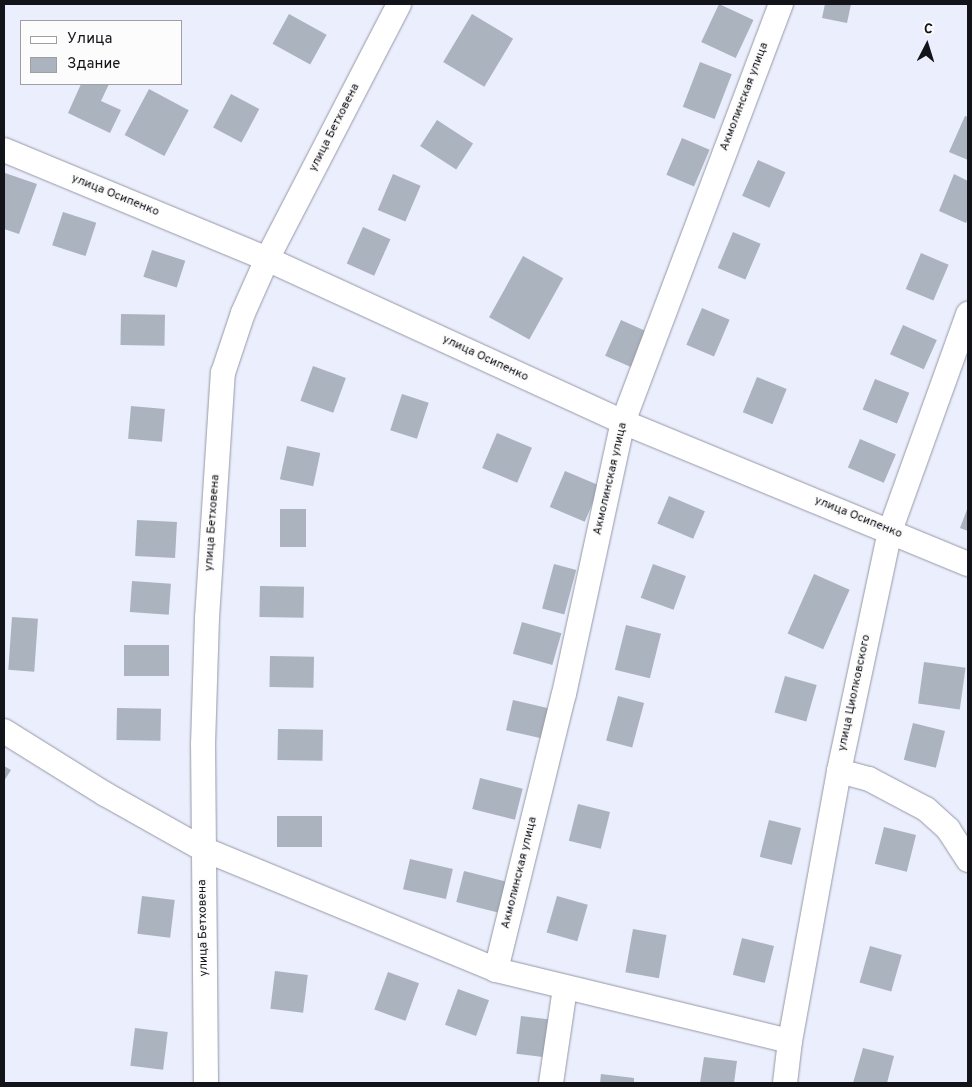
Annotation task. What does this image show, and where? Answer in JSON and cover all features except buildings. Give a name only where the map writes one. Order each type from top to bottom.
[{"type":"street","name":"улица Бетховена","points":[[206,1083],[203,849],[207,618],[223,373],[243,313],[267,259],[399,4]]},
{"type":"street","name":"Акмолинская улица","points":[[496,970],[564,694],[623,422],[781,4]]},
{"type":"street","name":"улица Осипенко","points":[[4,150],[267,259],[623,422],[968,564]]},
{"type":"street","name":"улица Циолковского","points":[[785,1083],[790,1041],[839,771],[890,531],[968,314]]},
{"type":"street","points":[[4,731],[105,794],[203,849],[496,970],[790,1041]]},
{"type":"street","points":[[839,771],[869,780],[926,809],[948,829],[968,860]]},
{"type":"street","points":[[551,1083],[565,988]]}]
